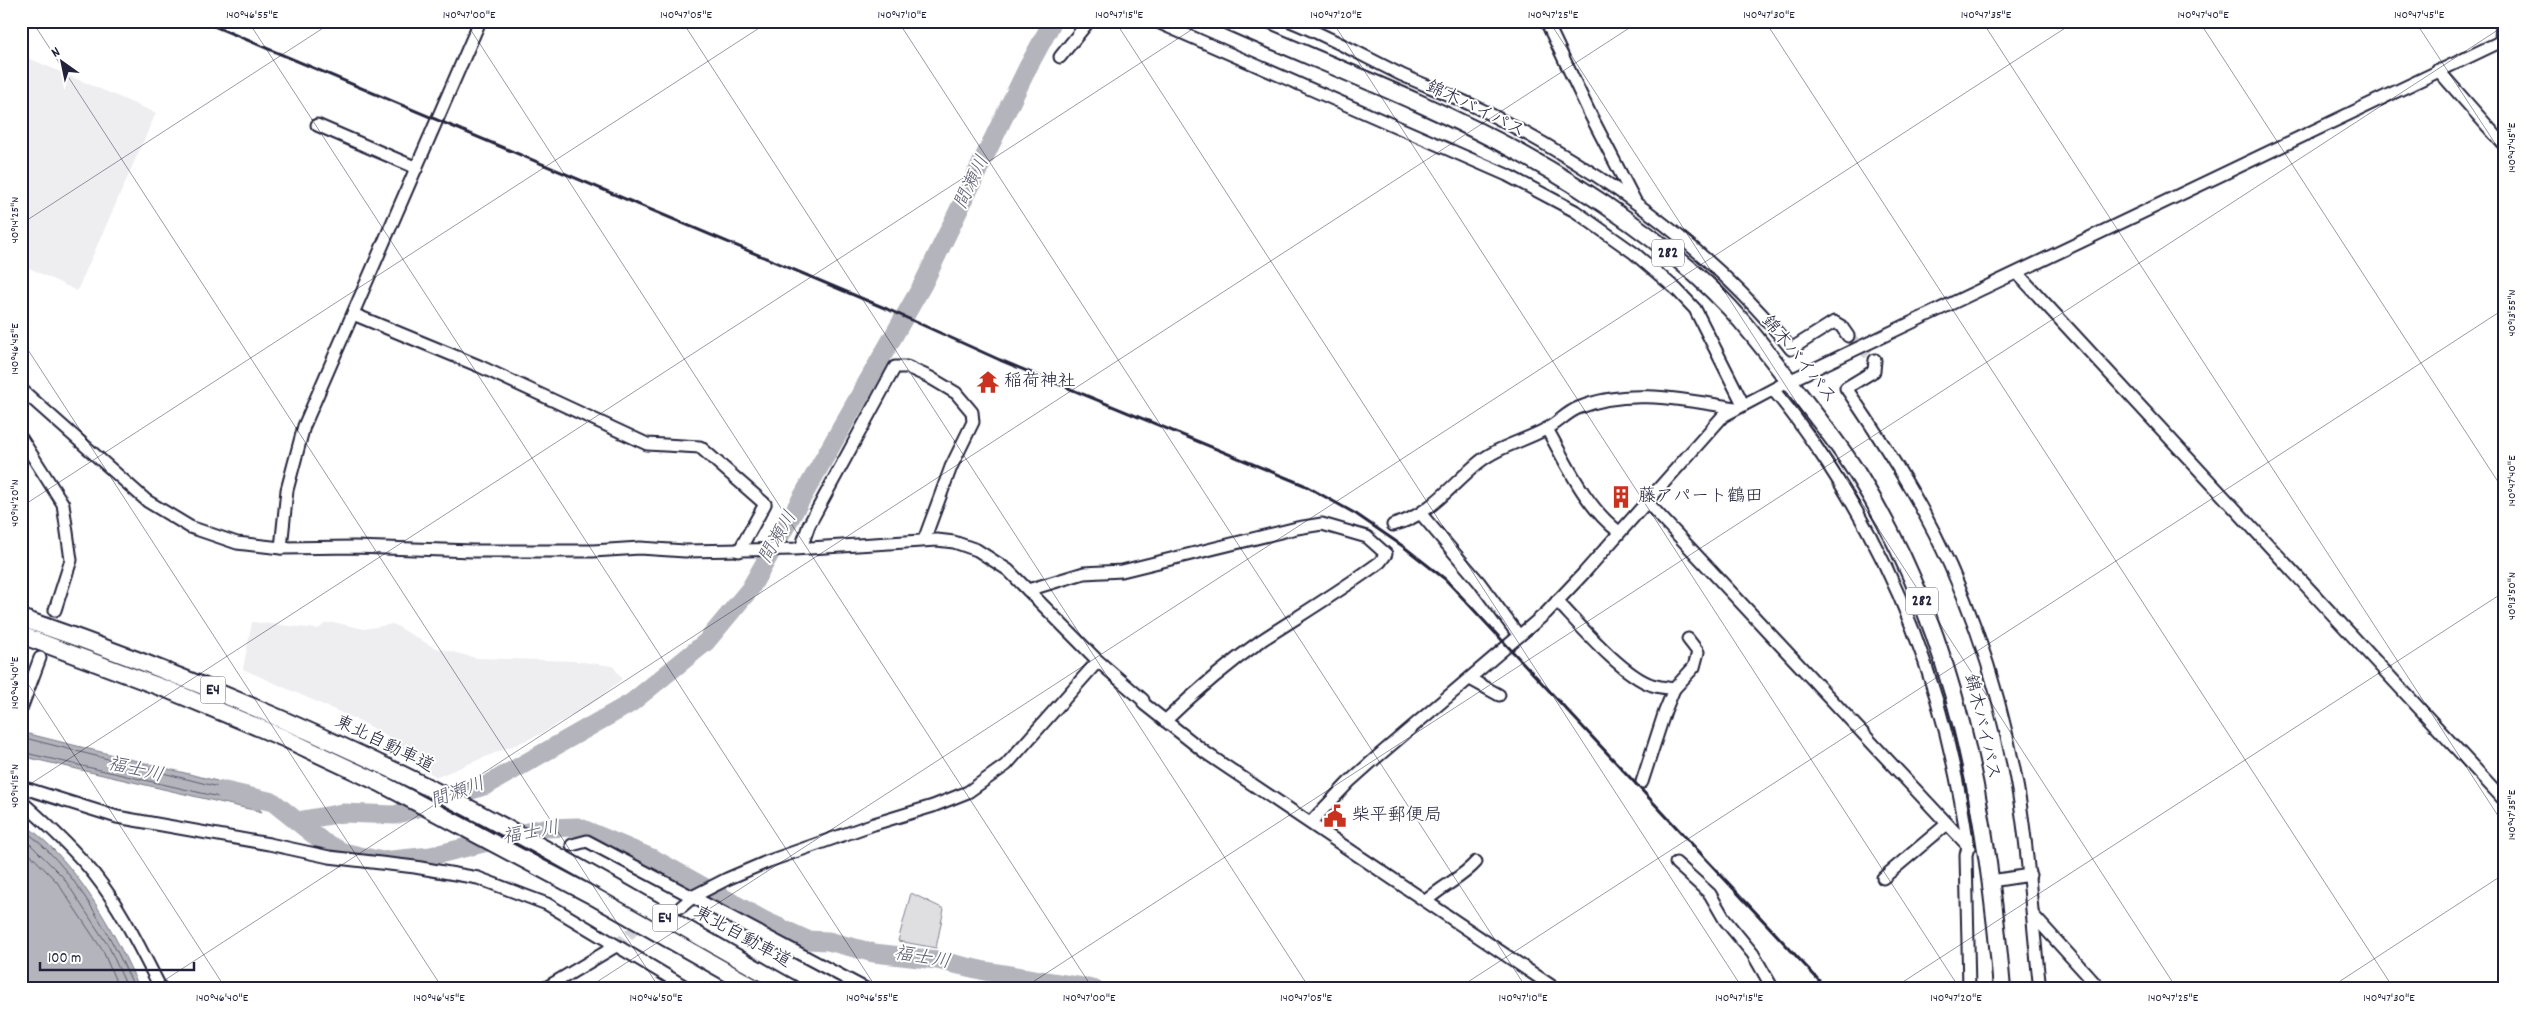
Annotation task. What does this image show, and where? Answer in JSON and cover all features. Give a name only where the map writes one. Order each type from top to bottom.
[{"type":"highway","name":"錦木バイパス","points":[[1228,21],[1473,128],[1579,189],[1647,236],[1704,284],[1734,314],[1775,361],[1829,429],[1860,477],[1910,570],[1944,660],[1968,746],[1991,881],[2002,989]]},
{"type":"highway","name":"東北自動車道","points":[[21,618],[178,675],[288,722],[400,774],[539,847],[792,989]]},
{"type":"highway","name":"東北自動車道","points":[[21,635],[171,691],[284,738],[380,783],[593,896],[757,989]]},
{"type":"street","points":[[281,548],[288,490],[304,426],[480,21]]},
{"type":"street","points":[[1060,57],[1089,21]]},
{"type":"street","points":[[1155,21],[1507,175],[1575,211],[1634,253],[1678,290],[1695,309],[1739,406]]},
{"type":"street","points":[[1290,21],[1481,110],[1588,170],[1636,202],[1717,271],[1791,349],[1834,322],[1841,326],[1848,336]]},
{"type":"street","points":[[1546,21],[1590,114],[1636,202]]},
{"type":"street","points":[[1311,822],[1349,782],[1470,679],[1557,601],[1723,416],[1789,381],[2018,274],[2503,40],[2502,21]]},
{"type":"street","points":[[2438,70],[2504,145]]},
{"type":"street","points":[[317,125],[417,168]]},
{"type":"street","points":[[2018,274],[2504,800]]},
{"type":"street","points":[[353,314],[478,366],[647,444],[700,448],[765,504],[739,550]]},
{"type":"street","points":[[1875,360],[1874,371],[1846,388],[1920,504],[1944,552],[1974,626],[2006,732],[2022,815],[2030,875],[2040,989]]},
{"type":"street","points":[[797,548],[895,367],[907,367],[929,377],[956,393],[972,412],[973,422],[951,467],[924,540]]},
{"type":"street","points":[[21,389],[147,501],[190,527],[237,544],[281,548],[323,546],[473,551],[593,551],[640,548],[685,551],[797,548],[924,540],[954,542],[977,550],[1008,570],[1098,661],[1206,753],[1556,989]]},
{"type":"street","points":[[1773,390],[1811,440],[1842,486],[1891,577],[1910,621],[1937,697],[1950,746],[1968,847],[1966,856],[1969,989]]},
{"type":"street","points":[[1393,525],[1410,521],[1421,514],[1479,461],[1547,429],[1577,408],[1614,398],[1673,398],[1739,406]]},
{"type":"street","points":[[1547,429],[1585,496],[1605,521],[1620,532]]},
{"type":"street","points":[[21,438],[63,504],[71,560],[55,610]]},
{"type":"street","points":[[1646,501],[1968,847],[1986,850]]},
{"type":"street","points":[[1421,514],[1479,582],[1519,636]]},
{"type":"street","points":[[1028,590],[1084,573],[1122,571],[1297,528],[1322,524],[1367,537],[1386,554],[1380,562],[1330,598],[1261,641],[1196,691],[1165,720]]},
{"type":"street","points":[[1557,601],[1629,671],[1650,685],[1674,689]]},
{"type":"street","points":[[1642,782],[1674,689],[1694,667],[1698,652],[1688,639]]},
{"type":"street","points":[[21,708],[40,658]]},
{"type":"street","points":[[681,907],[694,897],[727,878],[768,861],[874,824],[933,806],[968,792],[1006,765],[1098,661]]},
{"type":"street","points":[[1470,679],[1499,696]]},
{"type":"street","points":[[21,787],[117,817],[269,844],[330,857],[415,867],[478,878],[547,904],[689,989]]},
{"type":"street","points":[[21,801],[59,834],[95,875],[132,932],[161,989]]},
{"type":"street","points":[[1882,878],[1947,824]]},
{"type":"street","points":[[572,845],[587,841],[866,989]]},
{"type":"street","points":[[1426,901],[1441,887],[1466,873],[1476,862]]},
{"type":"street","points":[[1676,863],[1710,894],[1725,920],[1753,954],[1773,989]]},
{"type":"street","points":[[1991,881],[2030,875]]},
{"type":"street","points":[[2033,915],[2100,989]]},
{"type":"street","points":[[544,989],[616,946]]},
{"type":"shaded area","points":[[28,58],[156,113],[77,291],[21,264],[21,74]]},
{"type":"shaded area","points":[[252,622],[318,629],[326,623],[337,623],[364,629],[393,624],[433,647],[476,658],[575,661],[613,666],[622,679],[596,701],[541,734],[437,777],[410,761],[398,742],[364,723],[243,669]]},
{"type":"shaded area","points":[[911,893],[944,909],[936,948],[898,941]]},
{"type":"water","points":[[21,732],[241,787],[262,812],[21,756]]},
{"type":"water","points":[[21,822],[41,837],[76,875],[118,943],[140,989],[21,989]]},
{"type":"waterway","name":"間瀬川","points":[[297,821],[343,813],[395,815],[487,785],[631,703],[706,642],[750,589],[923,284],[1028,67],[1053,21]]},
{"type":"waterway","name":"福士川","points":[[225,791],[273,802],[323,842],[343,852],[382,861],[431,856],[544,828],[578,827],[654,859],[765,921],[807,940],[828,941],[874,953],[937,960],[985,971],[1095,989]]},
{"type":"tunnel","points":[[1848,336],[1875,360]]},
{"type":"tunnel","points":[[40,658],[55,610]]},
{"type":"tunnel","points":[[616,946],[643,922],[681,907]]},
{"type":"railway","points":[[202,21],[887,309],[1000,360],[1304,485],[1356,514],[1404,547],[1445,579],[1827,989]]},
{"type":"place","name":"稲荷神社","points":[[988,382]]},
{"type":"place","name":"藤アパート鶴田","points":[[1621,497]]},
{"type":"place","name":"柴平郵便局","points":[[1335,816]]}]
